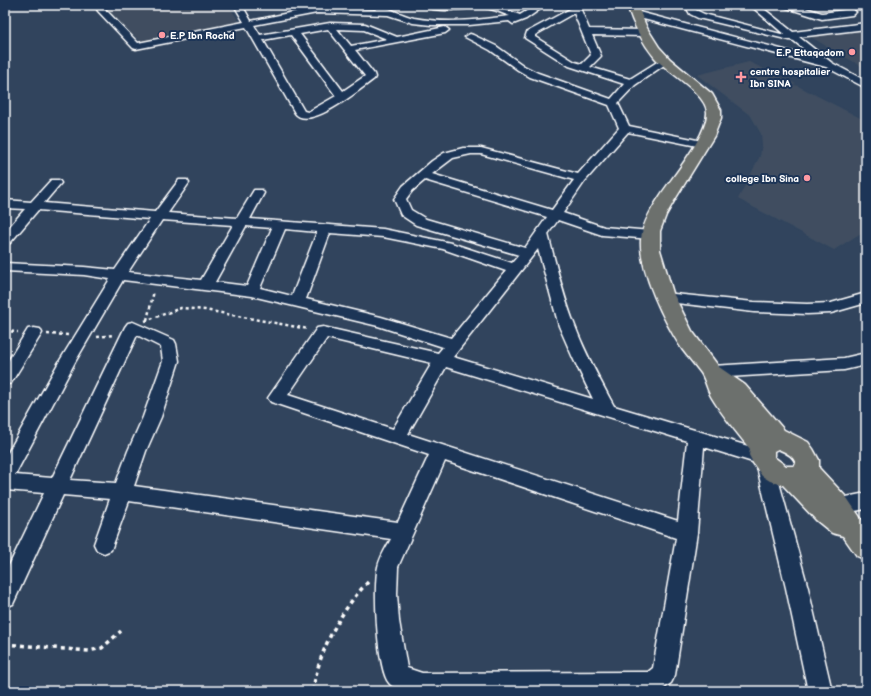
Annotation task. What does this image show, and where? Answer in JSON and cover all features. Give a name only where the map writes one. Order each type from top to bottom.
[{"type":"main road","points":[[633,10],[644,33],[665,61],[704,94],[710,100],[714,108],[710,130],[664,202],[653,225],[650,241],[652,258],[664,298],[688,342],[712,372],[720,393],[767,452],[776,472],[798,473],[838,506],[863,544]]},
{"type":"main road","points":[[767,452],[796,446],[807,458],[808,464],[798,473]]},
{"type":"main road","points":[[798,473],[825,512],[863,544]]},
{"type":"street","points":[[104,5],[101,9],[136,46],[149,45],[317,10],[389,9]]},
{"type":"street","points":[[238,5],[302,115],[310,115],[342,97],[370,77],[370,74],[330,26]]},
{"type":"street","points":[[317,10],[327,5]]},
{"type":"street","points":[[427,5],[454,8],[478,5]]},
{"type":"street","points":[[484,5],[523,17]]},
{"type":"street","points":[[464,35],[487,31],[523,17],[542,5]]},
{"type":"street","points":[[689,5],[693,12],[700,16],[794,38],[866,26]]},
{"type":"street","points":[[756,7],[782,6],[818,15],[831,16],[855,14],[831,5]]},
{"type":"street","points":[[377,6],[389,9],[444,30],[464,35],[493,48],[521,68],[534,75],[613,103],[625,128]]},
{"type":"street","points":[[583,68],[596,56],[576,7],[529,36],[562,58],[583,68],[631,83]]},
{"type":"street","points":[[756,7],[829,65],[866,85]]},
{"type":"street","points":[[633,10],[829,65]]},
{"type":"street","points":[[775,22],[818,15]]},
{"type":"street","points":[[423,22],[452,23],[523,17]]},
{"type":"street","points":[[257,38],[330,26],[369,28],[398,40]]},
{"type":"street","points":[[348,49],[444,30]]},
{"type":"street","points":[[293,31],[342,97]]},
{"type":"street","points":[[586,32],[644,33]]},
{"type":"street","points":[[613,103],[631,83],[665,61]]},
{"type":"street","points":[[625,128],[702,144]]},
{"type":"street","points":[[397,438],[442,360],[528,253],[581,178],[625,128]]},
{"type":"street","points":[[528,253],[420,222],[406,212],[400,199],[408,187],[440,159],[450,154],[472,150],[581,178]]},
{"type":"street","points":[[423,175],[555,215],[602,231],[651,234]]},
{"type":"street","points":[[5,240],[55,183]]},
{"type":"street","points":[[5,475],[82,336],[118,275],[158,216],[183,183]]},
{"type":"street","points":[[205,286],[258,194]]},
{"type":"street","points":[[5,204],[383,233],[446,246],[515,269]]},
{"type":"street","points":[[252,291],[280,225]]},
{"type":"street","points":[[297,302],[325,228]]},
{"type":"street","points":[[541,234],[556,293],[568,327],[584,364],[608,411]]},
{"type":"street","points":[[5,267],[84,271],[252,291],[381,322],[454,345]]},
{"type":"street","points":[[664,298],[754,307],[807,309],[831,308],[866,298]]},
{"type":"street","points":[[5,596],[58,486],[140,323],[168,344],[171,361],[152,417],[137,452],[104,544]]},
{"type":"street","points":[[687,533],[277,398],[323,332],[442,360],[696,439],[767,452],[820,691]]},
{"type":"street","points":[[5,379],[34,333]]},
{"type":"street","points":[[712,372],[844,364],[866,359]]},
{"type":"street","points":[[440,452],[388,567],[386,603],[393,661],[397,675],[409,682],[422,685],[637,684],[651,683],[663,675],[687,533],[696,439]]},
{"type":"street","points":[[5,482],[123,492],[404,532]]},
{"type":"street","points":[[838,506],[866,502]]},
{"type":"path","points":[[140,323],[156,280]]},
{"type":"path","points":[[5,331],[82,336],[109,336],[122,333],[140,323],[180,308],[205,310],[323,332]]},
{"type":"path","points":[[313,691],[322,658],[350,603],[363,586],[388,567]]},
{"type":"path","points":[[5,644],[89,651],[102,648],[121,631]]},
{"type":"shaded area","name":"E.P Ibn Rochd","points":[[228,5],[241,24],[145,45],[103,11],[105,8]]},
{"type":"shaded area","name":"E.P Ettaqadom","points":[[866,28],[866,69],[809,36]]},
{"type":"shaded area","name":"college Ibn Sina","points":[[749,62],[796,84],[779,90],[796,85],[866,121],[866,230],[834,250],[738,199],[760,156],[762,144],[761,134],[751,116],[697,75]]},
{"type":"place","name":"E.P Ibn Rochd","points":[[162,35]]},
{"type":"place","name":"E.P Ettaqadom","points":[[852,52]]},
{"type":"place","name":"centre hospitalier Ibn SINA","points":[[741,77]]},
{"type":"place","name":"college Ibn Sina","points":[[807,178]]}]
